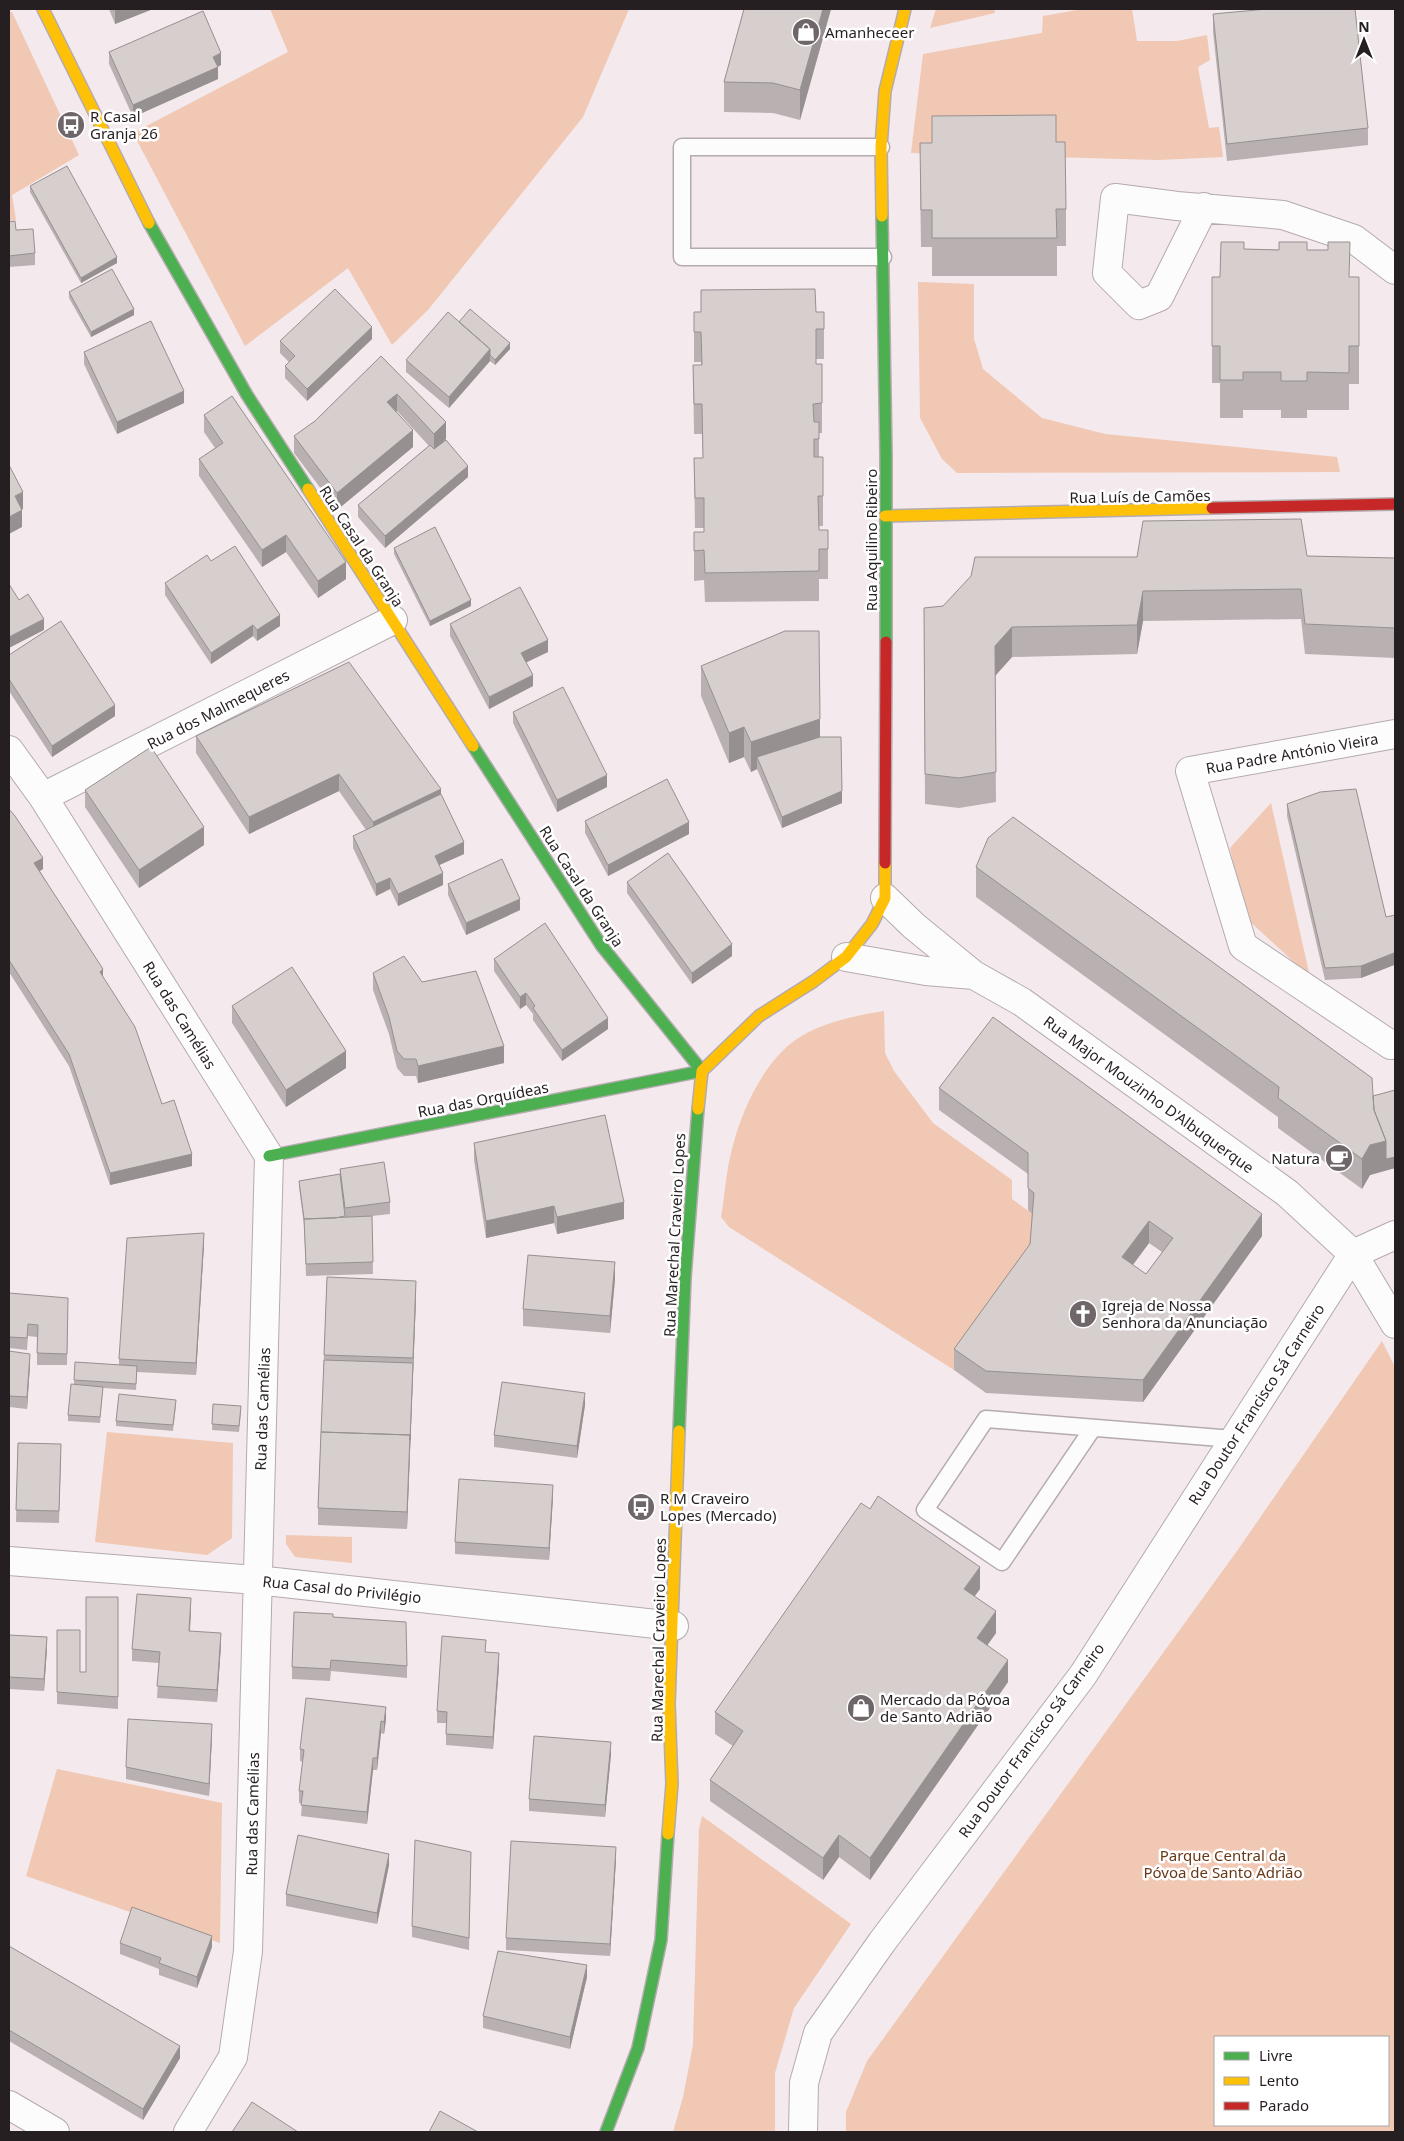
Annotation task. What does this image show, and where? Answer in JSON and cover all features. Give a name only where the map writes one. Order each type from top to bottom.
[{"type":"street","name":"Rua Casal da Granja","points":[[43,9],[144,213],[242,387],[601,945],[702,1071]]},
{"type":"street","name":"Rua Aquilino Ribeiro","points":[[702,1071],[759,1016],[814,981],[846,956],[872,924],[885,898],[885,516],[881,147],[884,91],[905,9]]},
{"type":"street","points":[[1204,207],[1283,215],[1354,238],[1395,270]]},
{"type":"street","name":"Rua Luís de Camões","points":[[885,516],[1395,504]]},
{"type":"street","name":"Rua dos Malmequeres","points":[[43,797],[392,620]]},
{"type":"street","name":"Rua Padre António Vieira","points":[[1391,1045],[1243,946],[1190,771],[1395,734]]},
{"type":"street","name":"Rua das Camélias","points":[[9,750],[43,797],[269,1156],[248,1951],[233,2057],[188,2132]]},
{"type":"street","points":[[885,898],[914,926],[974,975]]},
{"type":"street","name":"Rua Major Mouzinho D'Albuquerque","points":[[846,956],[926,971],[974,975],[1022,1002],[1288,1194],[1353,1254],[1395,1324]]},
{"type":"street","name":"Rua das Orquídeas","points":[[269,1156],[702,1071]]},
{"type":"street","name":"Rua Marechal Craveiro Lopes","points":[[606,2132],[638,2048],[661,1940],[672,1784],[669,1704],[674,1626],[673,1571],[687,1246],[692,1168],[702,1071]]},
{"type":"street","points":[[1353,1254],[1395,1235]]},
{"type":"street","name":"Rua Doutor Francisco Sá Carneiro","points":[[803,2132],[804,2083],[818,2033],[882,1942],[1083,1675],[1353,1254]]},
{"type":"street","name":"Rua Casal do Privilégio","points":[[9,1561],[257,1580],[674,1626]]},
{"type":"street","points":[[9,2105],[55,2132]]},
{"type":"lane","points":[[881,147],[682,147],[682,257],[883,257]]},
{"type":"lane","points":[[1093,1428],[1002,1562],[925,1510],[986,1419],[1234,1439]]},
{"type":"green space","points":[[270,9],[629,9],[583,117],[428,310],[392,345],[348,268],[245,346],[133,133],[288,52]]},
{"type":"green space","points":[[936,9],[994,9],[995,13],[930,28]]},
{"type":"green space","points":[[1083,9],[1132,9],[1137,41],[1177,41],[1207,35],[1210,60],[1198,67],[1209,128],[1219,127],[1223,157],[1158,160],[911,153],[923,54],[1042,33],[1043,16]]},
{"type":"green space","points":[[9,12],[12,12],[79,155],[12,195],[16,220],[9,221]]},
{"type":"green space","points":[[918,282],[974,284],[974,339],[983,369],[1042,418],[1105,434],[1337,457],[1340,472],[957,473],[942,459],[920,418]]},
{"type":"green space","points":[[1271,803],[1310,977],[1244,916],[1230,848]]},
{"type":"green space","points":[[884,1011],[885,1053],[894,1071],[933,1123],[1012,1180],[1012,1199],[1034,1215],[1030,1266],[954,1370],[729,1227],[721,1217],[728,1166],[736,1135],[754,1090],[772,1063],[794,1041],[814,1029],[848,1018]]},
{"type":"green space","name":"Parque Central da Póvoa de Santo Adrião","points":[[1382,1341],[1395,1367],[1395,2132],[846,2132],[846,2112],[867,2061],[1237,1551]]},
{"type":"green space","points":[[107,1432],[233,1443],[232,1538],[207,1555],[95,1542]]},
{"type":"green space","points":[[286,1535],[352,1537],[352,1563],[295,1557],[286,1544]]},
{"type":"green space","points":[[57,1769],[222,1803],[220,1943],[26,1876]]},
{"type":"green space","points":[[702,1816],[851,1924],[794,2008],[775,2073],[775,2132],[673,2132],[683,2097],[693,2045],[699,1829]]},
{"type":"building","points":[[744,9],[823,9],[800,90],[773,83],[724,82]]},
{"type":"building","points":[[1267,9],[1355,9],[1368,128],[1227,144],[1213,14]]},
{"type":"building","points":[[203,11],[221,53],[213,57],[218,67],[133,105],[109,52]]},
{"type":"building","points":[[1056,115],[1056,142],[1065,142],[1066,209],[1056,209],[1057,238],[932,238],[932,210],[921,210],[920,143],[932,143],[932,116]]},
{"type":"building","points":[[67,166],[117,257],[81,278],[30,186]]},
{"type":"building","points":[[15,221],[16,230],[33,229],[35,253],[9,256],[9,222]]},
{"type":"building","points":[[1221,242],[1244,242],[1244,249],[1279,250],[1279,242],[1307,242],[1307,250],[1328,250],[1328,242],[1350,242],[1349,277],[1359,277],[1359,346],[1349,346],[1349,373],[1307,372],[1307,381],[1281,381],[1281,372],[1243,372],[1243,380],[1220,380],[1220,346],[1212,346],[1212,277],[1220,277]]},
{"type":"building","points":[[112,269],[134,309],[91,332],[69,292]]},
{"type":"building","points":[[335,289],[372,327],[307,389],[285,366],[295,356],[280,341]]},
{"type":"building","points":[[815,289],[816,312],[824,312],[824,329],[816,329],[816,364],[822,364],[822,403],[813,404],[814,422],[819,422],[819,439],[814,439],[814,457],[823,457],[823,496],[818,496],[819,530],[828,530],[828,549],[819,549],[819,571],[705,573],[704,550],[694,551],[694,532],[704,532],[704,498],[695,498],[694,458],[703,458],[702,404],[694,404],[693,365],[702,365],[701,332],[694,332],[694,312],[701,312],[701,290]]},
{"type":"building","points":[[470,309],[510,343],[495,360],[490,355],[490,349],[459,322]]},
{"type":"building","points":[[448,312],[490,349],[449,397],[406,360]]},
{"type":"building","points":[[151,321],[184,391],[117,422],[84,352]]},
{"type":"building","points":[[381,356],[446,422],[434,434],[397,394],[387,402],[413,430],[337,493],[294,436],[315,421]]},
{"type":"building","points":[[232,396],[346,562],[318,581],[286,535],[262,550],[199,459],[223,443],[204,415]]},
{"type":"building","points":[[446,440],[468,466],[385,536],[358,505],[430,445],[434,449]]},
{"type":"building","points":[[9,465],[23,492],[15,496],[22,510],[9,517]]},
{"type":"building","points":[[1301,519],[1307,556],[1395,558],[1395,628],[1305,624],[1301,589],[1143,591],[1137,625],[1012,627],[995,646],[996,772],[959,778],[925,774],[924,608],[943,606],[971,576],[975,557],[1137,557],[1143,521]]},
{"type":"building","points":[[435,527],[471,600],[430,621],[394,548]]},
{"type":"building","points":[[235,546],[280,615],[257,630],[253,625],[211,653],[165,583],[207,555],[211,561]]},
{"type":"building","points":[[9,584],[19,600],[28,594],[44,619],[9,637]]},
{"type":"building","points":[[520,587],[548,640],[521,653],[533,675],[489,697],[450,624]]},
{"type":"building","points":[[61,621],[115,705],[52,746],[9,679],[9,655]]},
{"type":"building","points":[[785,631],[819,631],[820,719],[751,742],[744,727],[729,733],[701,666]]},
{"type":"building","points":[[349,662],[441,789],[373,822],[339,774],[249,817],[196,736]]},
{"type":"building","points":[[563,687],[607,775],[557,800],[513,712]]},
{"type":"building","points":[[820,737],[841,737],[842,791],[782,817],[757,757]]},
{"type":"building","points":[[151,747],[204,827],[139,870],[85,790]]},
{"type":"building","points":[[667,779],[689,822],[608,865],[585,821]]},
{"type":"building","points":[[1356,789],[1386,917],[1395,915],[1395,959],[1394,953],[1361,966],[1325,968],[1287,804],[1320,792]]},
{"type":"building","points":[[441,794],[464,842],[435,856],[443,873],[398,894],[390,878],[376,884],[353,836]]},
{"type":"building","points":[[9,809],[43,858],[34,863],[103,969],[100,972],[135,1027],[162,1104],[174,1100],[192,1154],[110,1173],[69,1054],[9,960]]},
{"type":"building","points":[[1013,817],[1372,1078],[1374,1110],[1386,1141],[1370,1145],[1362,1159],[1278,1098],[1279,1087],[976,867],[988,838]]},
{"type":"building","points":[[668,853],[732,944],[692,973],[627,882]]},
{"type":"building","points":[[502,859],[520,899],[466,923],[448,884]]},
{"type":"building","points":[[545,923],[608,1018],[562,1050],[533,1008],[535,1006],[526,993],[520,997],[494,959]]},
{"type":"building","points":[[404,956],[422,982],[476,971],[504,1046],[418,1066],[416,1059],[404,1059],[397,1051],[389,1017],[373,973]]},
{"type":"building","points":[[292,967],[346,1051],[286,1090],[232,1006]]},
{"type":"building","points":[[993,1017],[1262,1214],[1143,1380],[986,1371],[954,1349],[1030,1244],[1034,1193],[1028,1188],[1028,1153],[939,1088]],"holes":[[[1149,1221],[1173,1238],[1146,1274],[1122,1257]]]},
{"type":"building","points":[[1395,1090],[1395,1157],[1386,1159],[1386,1141],[1374,1110],[1373,1096]]},
{"type":"building","points":[[605,1115],[624,1202],[557,1217],[554,1206],[486,1221],[474,1143]]},
{"type":"building","points":[[384,1162],[390,1202],[345,1208],[340,1169]]},
{"type":"building","points":[[340,1174],[345,1216],[304,1219],[299,1181]]},
{"type":"building","points":[[372,1216],[373,1262],[306,1264],[304,1219]]},
{"type":"building","points":[[204,1233],[196,1363],[119,1359],[127,1238]]},
{"type":"building","points":[[528,1255],[615,1262],[610,1316],[523,1309]]},
{"type":"building","points":[[327,1277],[416,1281],[413,1358],[324,1355]]},
{"type":"building","points":[[9,1293],[68,1298],[67,1354],[37,1353],[38,1325],[28,1324],[27,1338],[9,1337]]},
{"type":"building","points":[[9,1351],[30,1354],[27,1397],[9,1396]]},
{"type":"building","points":[[324,1360],[413,1363],[410,1440],[410,1435],[321,1432]]},
{"type":"building","points":[[75,1362],[137,1366],[136,1384],[74,1380]]},
{"type":"building","points":[[502,1382],[585,1393],[577,1446],[494,1435]]},
{"type":"building","points":[[71,1384],[103,1387],[100,1417],[68,1415]]},
{"type":"building","points":[[119,1394],[176,1400],[173,1425],[116,1421]]},
{"type":"building","points":[[213,1404],[241,1406],[239,1426],[212,1424]]},
{"type":"building","points":[[321,1432],[410,1435],[407,1512],[318,1508]]},
{"type":"building","points":[[18,1443],[61,1444],[59,1511],[16,1510]]},
{"type":"building","points":[[459,1479],[553,1485],[549,1548],[455,1542]]},
{"type":"building","name":"Mercado da Póvoa de Santo Adrião","points":[[878,1496],[980,1567],[964,1589],[996,1611],[977,1638],[1008,1660],[870,1858],[839,1835],[823,1858],[710,1780],[743,1731],[715,1712],[861,1503],[870,1509]]},
{"type":"building","points":[[137,1594],[191,1598],[189,1631],[221,1633],[217,1690],[157,1686],[160,1652],[132,1649]]},
{"type":"building","points":[[86,1597],[118,1597],[118,1697],[57,1692],[57,1630],[80,1630],[80,1672],[86,1672]]},
{"type":"building","points":[[294,1612],[333,1614],[333,1617],[406,1622],[407,1666],[331,1660],[330,1669],[292,1667]]},
{"type":"building","points":[[9,1635],[47,1637],[44,1679],[9,1677]]},
{"type":"building","points":[[442,1636],[486,1640],[485,1652],[499,1653],[493,1737],[446,1734],[447,1712],[437,1711]]},
{"type":"building","points":[[306,1698],[386,1707],[384,1722],[381,1721],[377,1758],[373,1758],[367,1812],[301,1805],[303,1791],[299,1791],[304,1750],[300,1749]]},
{"type":"building","points":[[128,1719],[212,1724],[209,1784],[126,1767]]},
{"type":"building","points":[[534,1736],[611,1742],[605,1805],[529,1799]]},
{"type":"building","points":[[298,1835],[389,1854],[377,1913],[286,1894]]},
{"type":"building","points":[[415,1840],[471,1852],[469,1938],[412,1926]]},
{"type":"building","points":[[511,1841],[616,1847],[610,1944],[506,1938]]},
{"type":"building","points":[[132,1907],[212,1936],[197,1977],[159,1963],[161,1958],[120,1943]]},
{"type":"building","points":[[9,1946],[180,2046],[143,2109],[9,2030]]},
{"type":"building","points":[[498,1951],[587,1965],[570,2037],[483,2016]]},
{"type":"building","points":[[252,2102],[298,2132],[232,2132]]},
{"type":"building","points":[[440,2111],[478,2132],[429,2132]]},
{"type":"traffic: fast","points":[[882,216],[886,455],[886,642]]},
{"type":"traffic: fast","points":[[149,223],[247,395],[308,489]]},
{"type":"traffic: fast","points":[[473,746],[601,945],[702,1071]]},
{"type":"traffic: fast","points":[[269,1156],[702,1071]]},
{"type":"traffic: fast","points":[[679,1431],[685,1278],[698,1109]]},
{"type":"traffic: fast","points":[[606,2132],[638,2048],[661,1940],[668,1834]]},
{"type":"traffic: slow","points":[[43,9],[149,223]]},
{"type":"traffic: slow","points":[[882,216],[881,147],[885,91],[905,9]]},
{"type":"traffic: slow","points":[[308,489],[473,746]]},
{"type":"traffic: slow","points":[[885,516],[1212,508]]},
{"type":"traffic: slow","points":[[698,1109],[702,1071],[759,1016],[814,981],[846,957],[872,924],[885,898],[885,863]]},
{"type":"traffic: slow","points":[[668,1834],[672,1784],[669,1704],[679,1431]]},
{"type":"traffic: jam","points":[[1212,508],[1395,504]]},
{"type":"traffic: jam","points":[[885,863],[886,642]]},
{"type":"place","name":"Amanheceer","points":[[806,32]]},
{"type":"place","name":"R Casal Granja 26","points":[[71,125]]},
{"type":"place","name":"Natura","points":[[1339,1158]]},
{"type":"place","name":"Igreja de Nossa Senhora da Anunciação","points":[[1083,1314]]},
{"type":"place","name":"R M Craveiro Lopes (Mercado)","points":[[641,1507]]},
{"type":"place","name":"Mercado da Póvoa de Santo Adrião","points":[[861,1708]]}]
